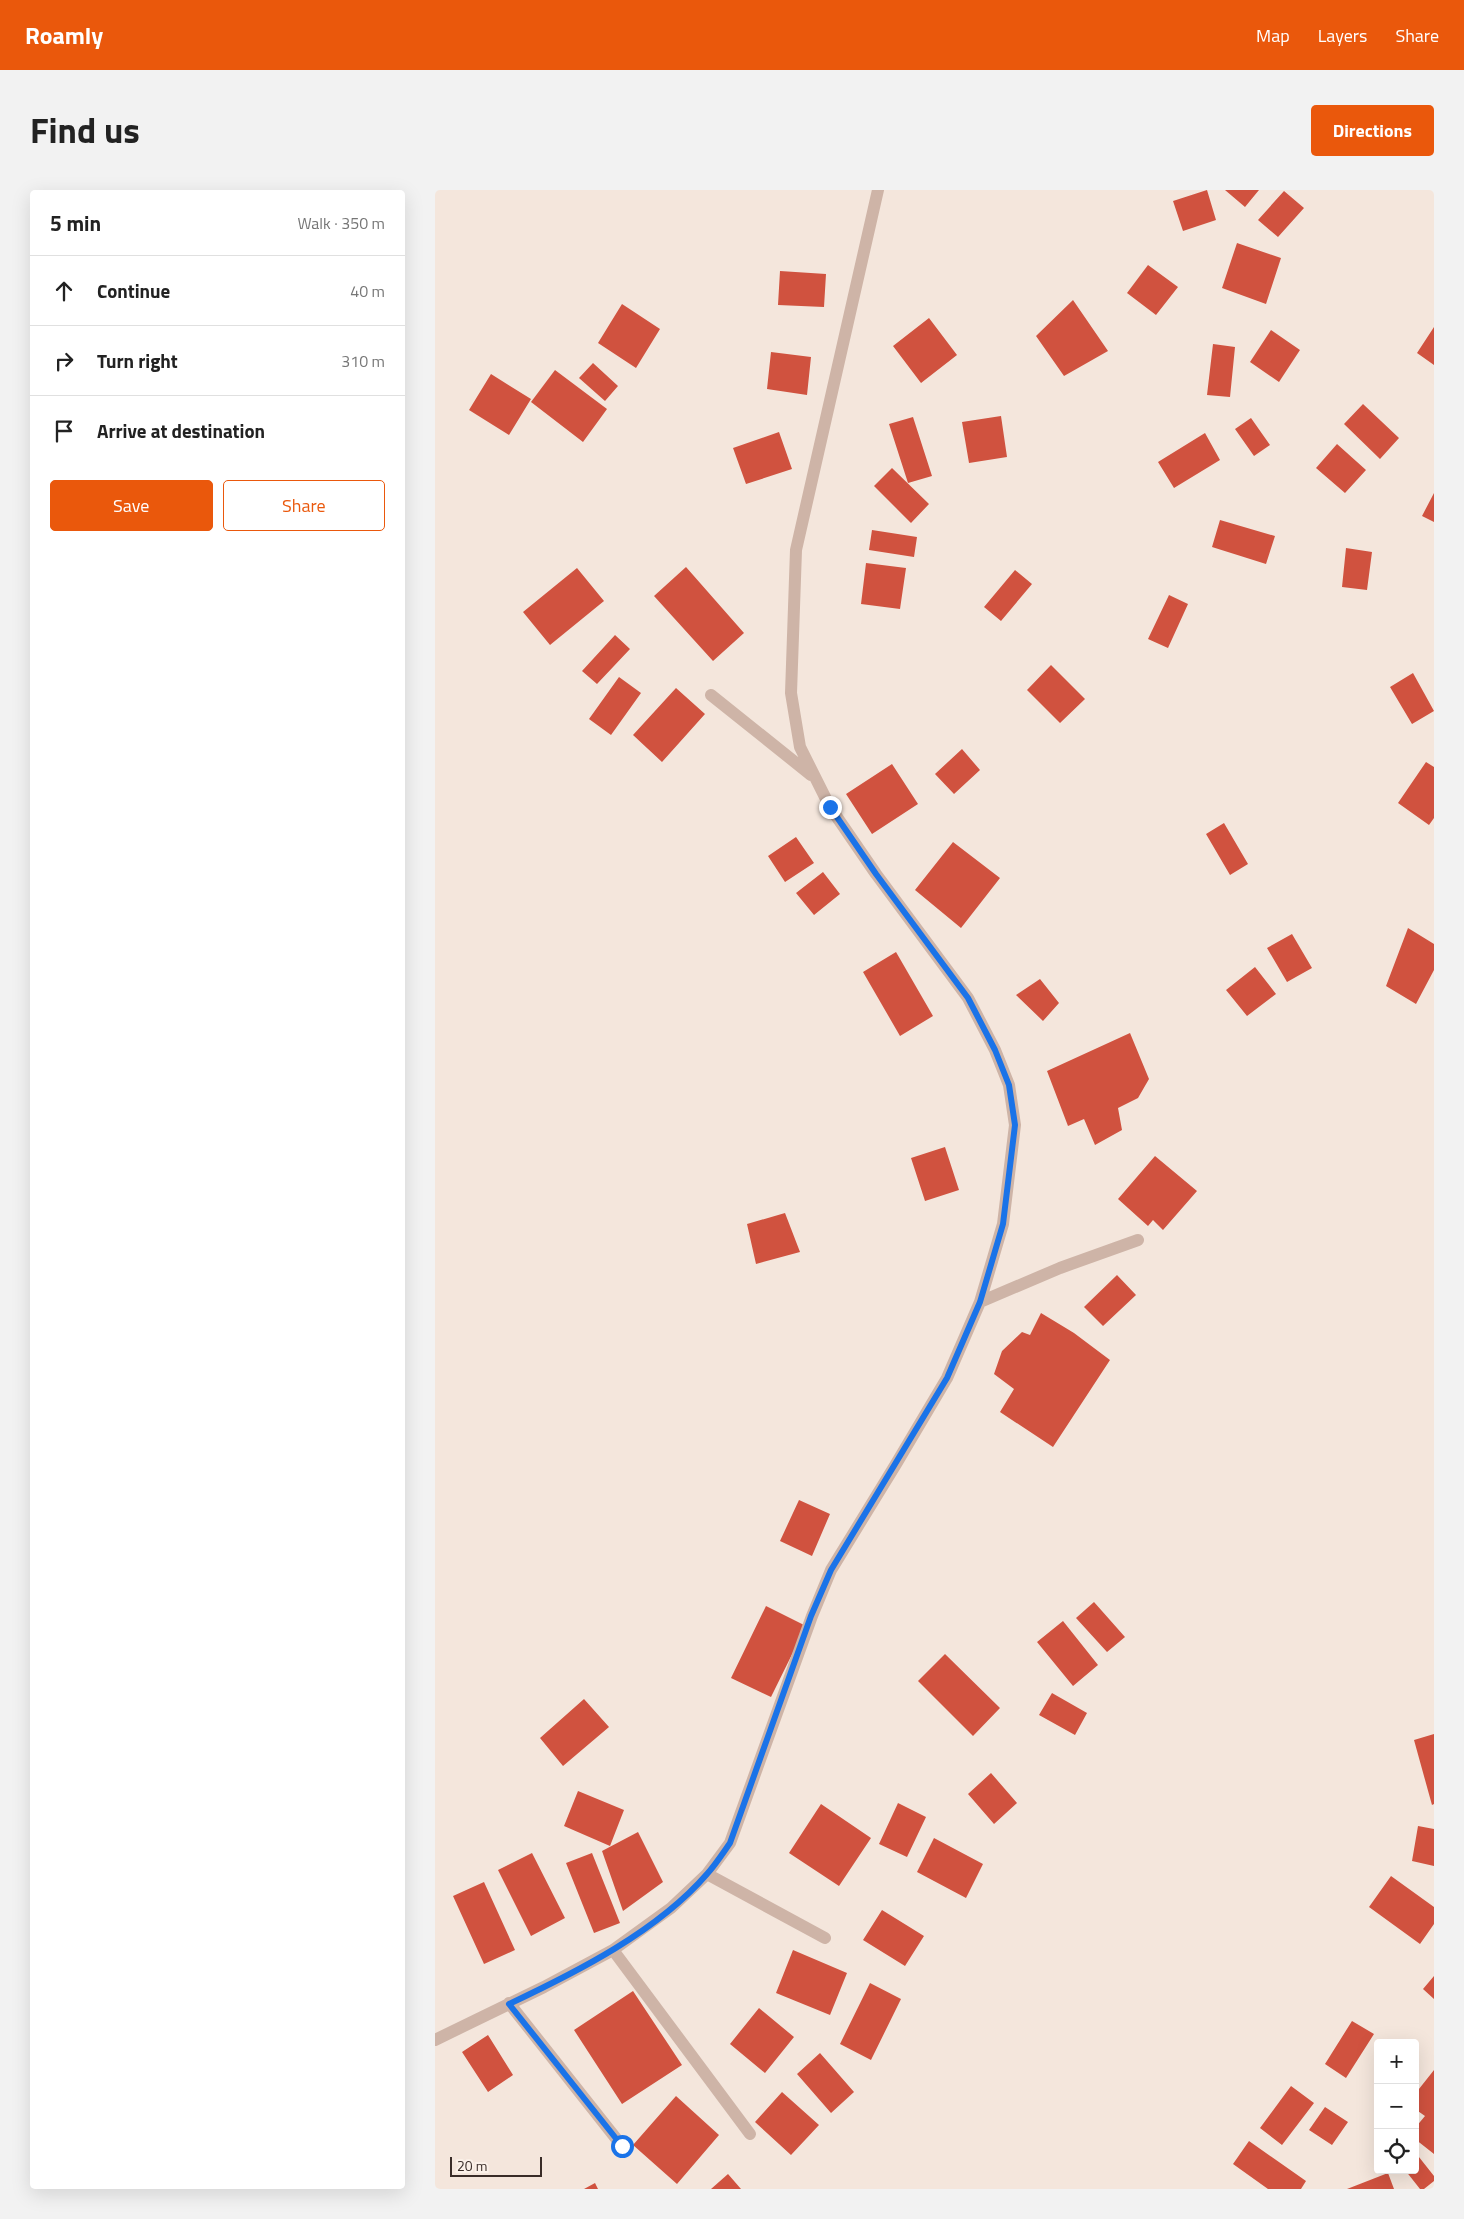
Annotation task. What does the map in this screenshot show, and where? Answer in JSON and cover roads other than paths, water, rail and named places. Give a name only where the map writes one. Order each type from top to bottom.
[{"type":"street","points":[[435,2040],[613,1950],[671,1908],[707,1874],[730,1843],[811,1616],[831,1570],[947,1378],[980,1302],[1003,1224],[1015,1125],[1009,1085],[995,1050],[968,998],[871,867],[830,807],[800,747],[791,693],[796,550],[878,190]]},
{"type":"street","points":[[711,695],[815,778]]},
{"type":"street","points":[[980,1302],[1060,1268],[1138,1240]]},
{"type":"street","points":[[707,1874],[825,1938]]},
{"type":"street","points":[[613,1950],[750,2134]]},
{"type":"street","points":[[509,2004],[622,2146]]}]
